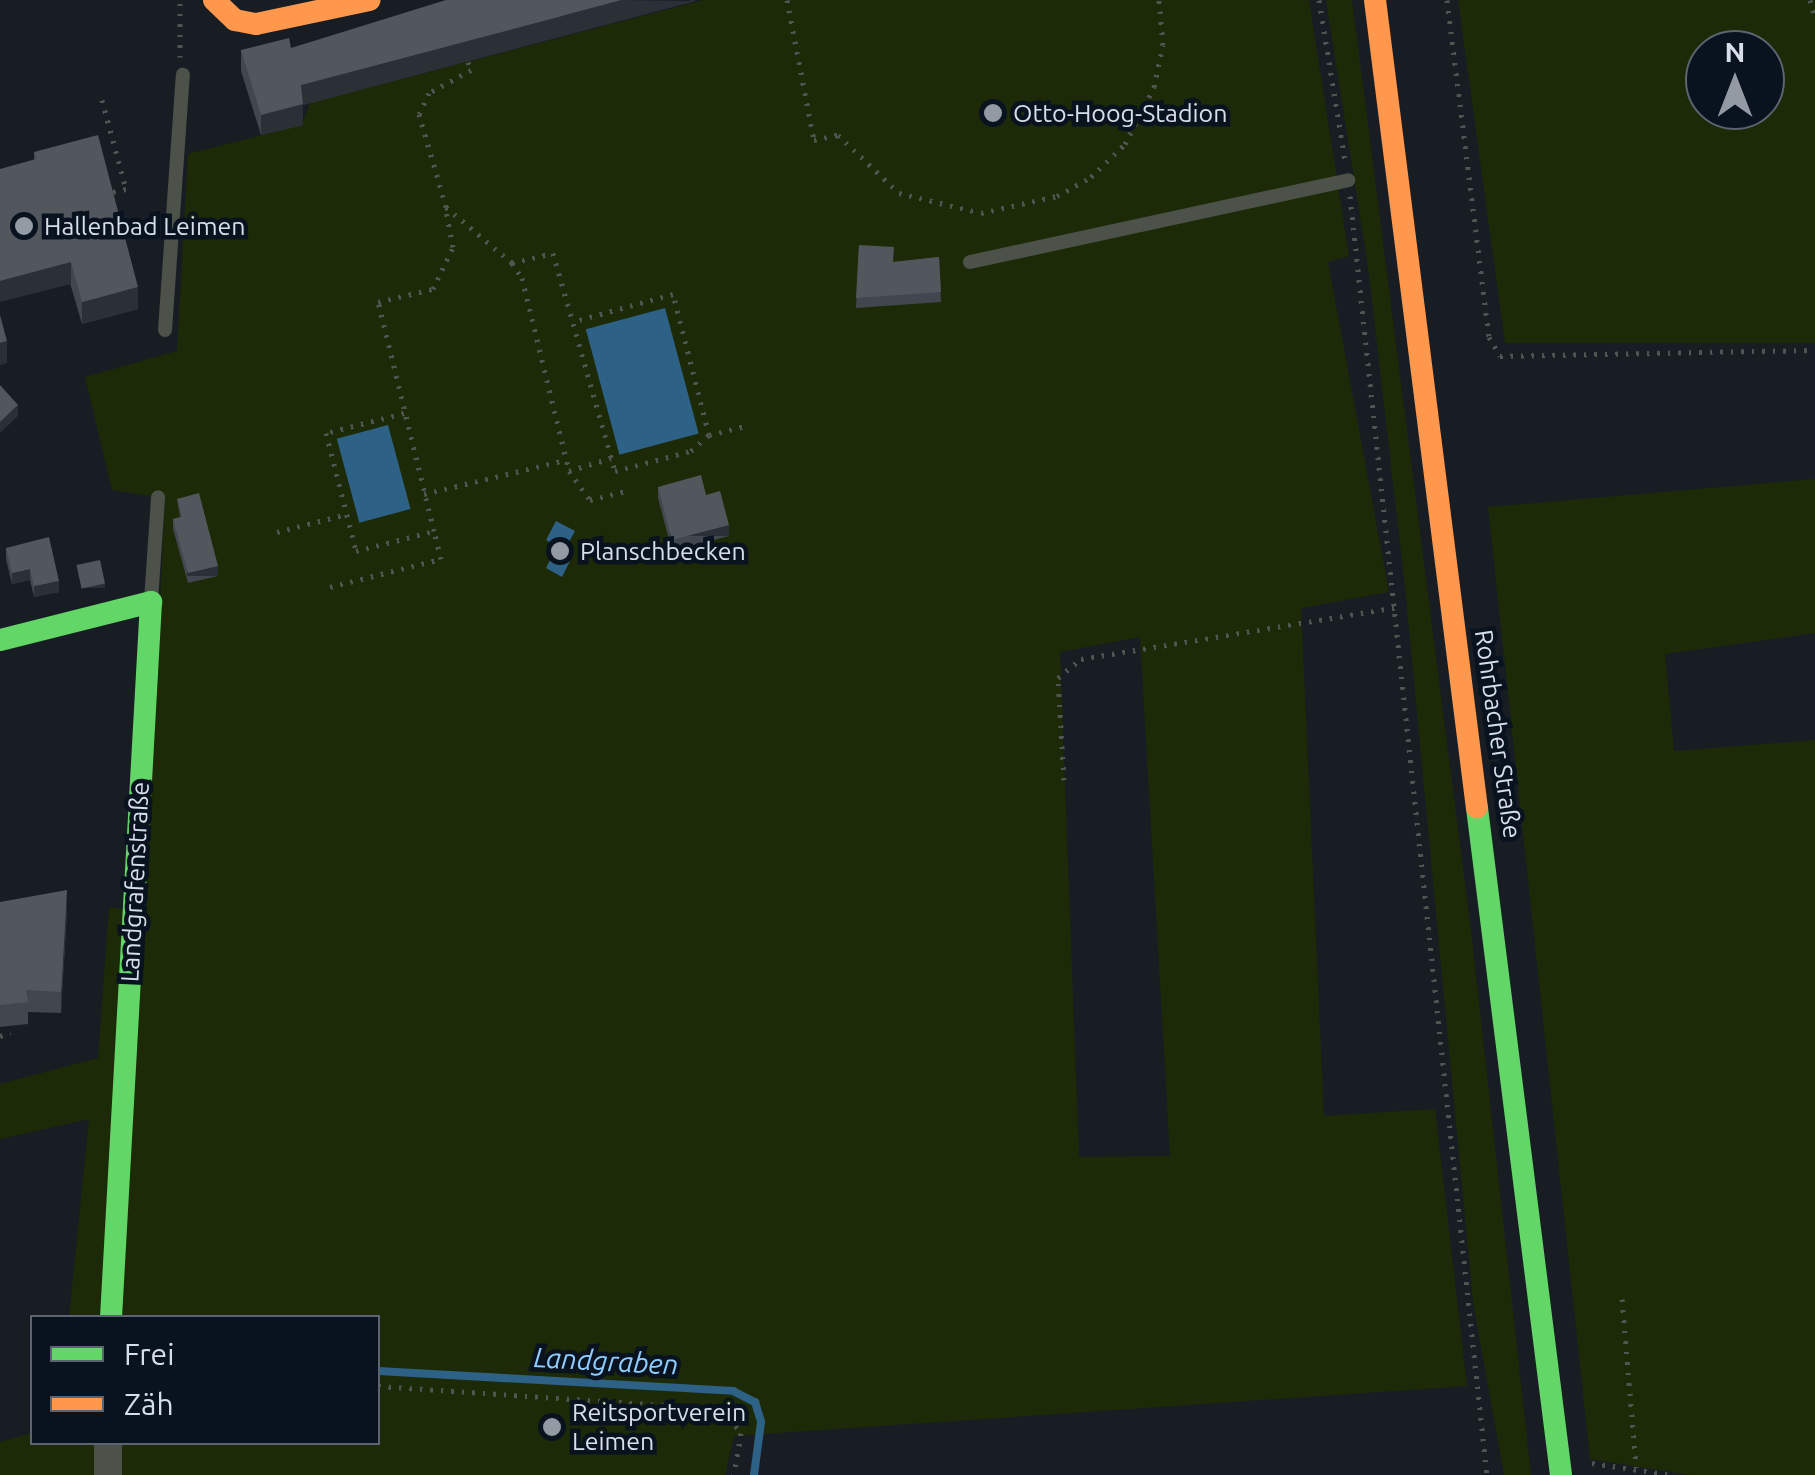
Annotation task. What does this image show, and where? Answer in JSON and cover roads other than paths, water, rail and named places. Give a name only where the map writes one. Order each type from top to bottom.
[{"type":"main road","points":[[214,0],[234,20],[275,24],[370,0]]},
{"type":"main road","name":"Rohrbacher Straße","points":[[1375,0],[1560,1468]]},
{"type":"main road","points":[[0,640],[151,602]]},
{"type":"main road","name":"Landgrafenstraße","points":[[111,1315],[151,602]]},
{"type":"street","points":[[108,1445],[108,1475]]},
{"type":"lane","points":[[165,330],[182,76]]},
{"type":"lane","points":[[970,262],[1348,180]]},
{"type":"lane","points":[[151,602],[158,496]]},
{"type":"water","points":[[665,308],[699,434],[619,455],[586,329]]},
{"type":"water","points":[[388,425],[411,509],[359,523],[337,439]]},
{"type":"water","name":"Planschbecken","points":[[556,521],[575,531],[562,555],[570,561],[562,577],[546,568],[557,546],[546,540]]},
{"type":"waterway","name":"Landgraben","points":[[380,1371],[733,1391],[755,1402],[761,1422],[754,1475]]},
{"type":"place","name":"Otto-Hoog-Stadion","points":[[993,113]]},
{"type":"place","name":"Hallenbad Leimen","points":[[24,226]]},
{"type":"place","name":"Planschbecken","points":[[560,551]]},
{"type":"place","name":"Reitsportverein Leimen","points":[[552,1427]]}]
